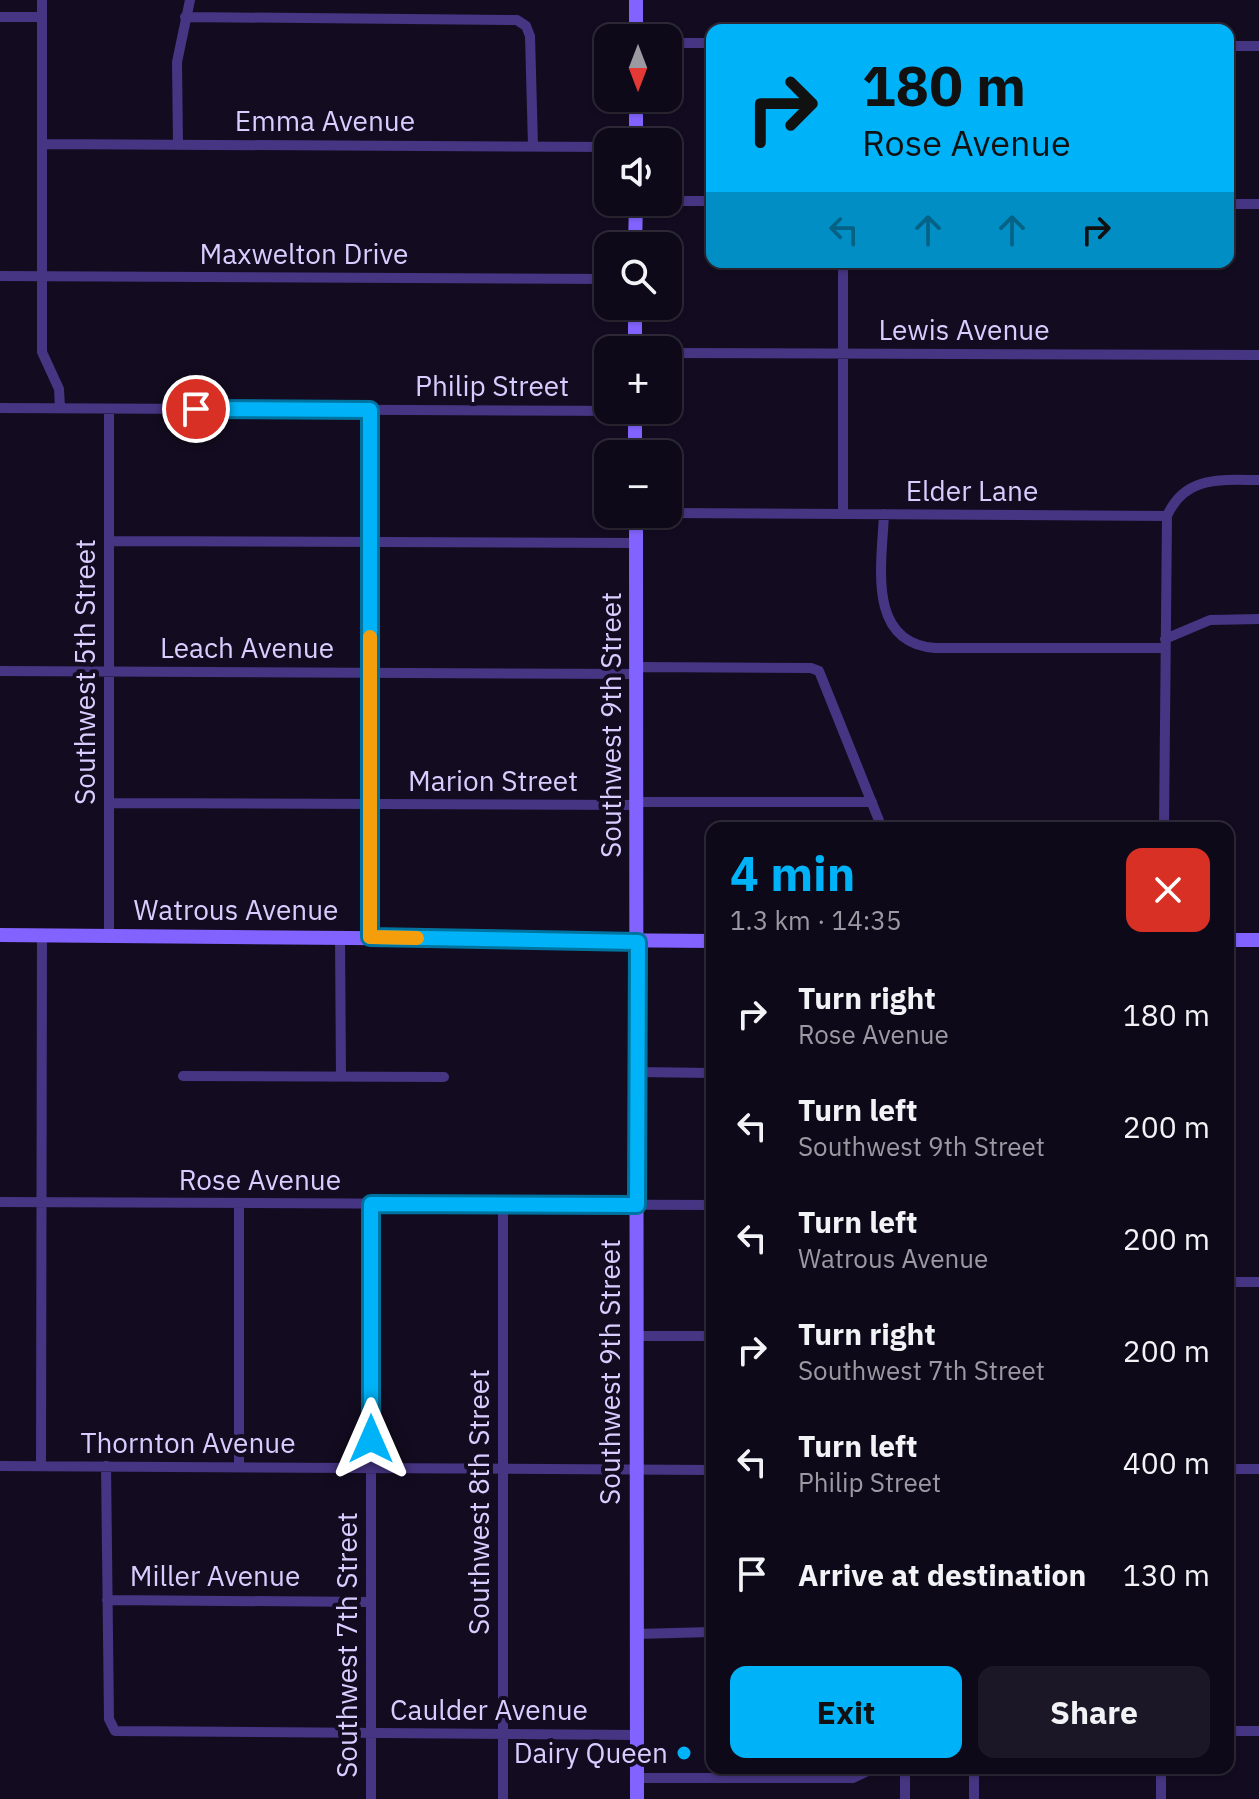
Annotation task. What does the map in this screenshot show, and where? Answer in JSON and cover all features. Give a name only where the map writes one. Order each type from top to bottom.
[{"type":"main road","points":[[636,0],[636,24]]},
{"type":"main road","name":"Southwest 9th Street","points":[[636,528],[637,1799]]},
{"type":"main road","name":"Watrous Avenue","points":[[0,935],[706,941]]},
{"type":"main road","points":[[1234,940],[1259,940]]},
{"type":"street","points":[[0,408],[60,408],[59,389],[42,352],[42,0]]},
{"type":"street","points":[[178,145],[177,62],[190,0]]},
{"type":"street","points":[[0,17],[42,17]]},
{"type":"street","points":[[185,17],[517,20],[526,26],[530,36],[533,146]]},
{"type":"street","points":[[682,43],[706,43]]},
{"type":"street","points":[[1234,46],[1259,46]]},
{"type":"street","name":"Emma Avenue","points":[[42,144],[594,147]]},
{"type":"street","points":[[682,201],[706,201]]},
{"type":"street","points":[[1234,204],[1259,204]]},
{"type":"street","points":[[843,268],[843,514]]},
{"type":"street","name":"Maxwelton Drive","points":[[0,276],[594,279]]},
{"type":"street","name":"Lewis Avenue","points":[[682,353],[1259,355]]},
{"type":"street","name":"Philip Street","points":[[60,408],[594,410]]},
{"type":"street","name":"Southwest 5th Street","points":[[109,409],[109,935]]},
{"type":"street","points":[[370,410],[370,937]]},
{"type":"street","points":[[1164,822],[1167,516],[1183,492],[1197,483],[1259,480]]},
{"type":"street","name":"Elder Lane","points":[[682,513],[1167,516]]},
{"type":"street","points":[[884,514],[881,585],[888,620],[907,641],[935,648],[1165,644],[1210,620],[1259,619]]},
{"type":"street","points":[[109,541],[636,543]]},
{"type":"street","name":"Leach Avenue","points":[[0,671],[370,673],[811,668],[824,677],[872,802]]},
{"type":"street","points":[[872,802],[880,822]]},
{"type":"street","name":"Marion Street","points":[[109,803],[872,802]]},
{"type":"street","points":[[41,1466],[42,935]]},
{"type":"street","points":[[340,937],[341,1077]]},
{"type":"street","points":[[637,1072],[706,1073]]},
{"type":"street","points":[[183,1076],[444,1077]]},
{"type":"street","name":"Rose Avenue","points":[[0,1202],[706,1205]]},
{"type":"street","points":[[239,1203],[239,1467]]},
{"type":"street","name":"Southwest 7th Street","points":[[371,1204],[371,1799]]},
{"type":"street","name":"Southwest 8th Street","points":[[503,1204],[503,1799]]},
{"type":"street","points":[[1234,1282],[1259,1282]]},
{"type":"street","points":[[636,1336],[706,1336]]},
{"type":"street","name":"Thornton Avenue","points":[[0,1466],[706,1470]]},
{"type":"street","points":[[106,1466],[107,1600]]},
{"type":"street","points":[[1234,1469],[1259,1469]]},
{"type":"street","name":"Miller Avenue","points":[[107,1600],[370,1602]]},
{"type":"street","name":"Caulder Avenue","points":[[107,1600],[109,1719],[111,1728],[119,1733],[637,1735]]},
{"type":"street","points":[[636,1634],[706,1632]]},
{"type":"street","points":[[1234,1731],[1259,1731]]},
{"type":"street","points":[[637,1778],[853,1778],[861,1774]]},
{"type":"street","points":[[905,1774],[905,1799]]},
{"type":"street","points":[[974,1774],[974,1799]]},
{"type":"street","points":[[1161,1774],[1161,1799]]},
{"type":"slow traffic","points":[[370,637],[370,937],[417,938]]},
{"type":"place","name":"Dairy Queen","points":[[684,1753]]},
{"type":"route","points":[[196,409],[370,410],[370,937],[638,942],[637,1205],[371,1204],[371,1439]]}]
